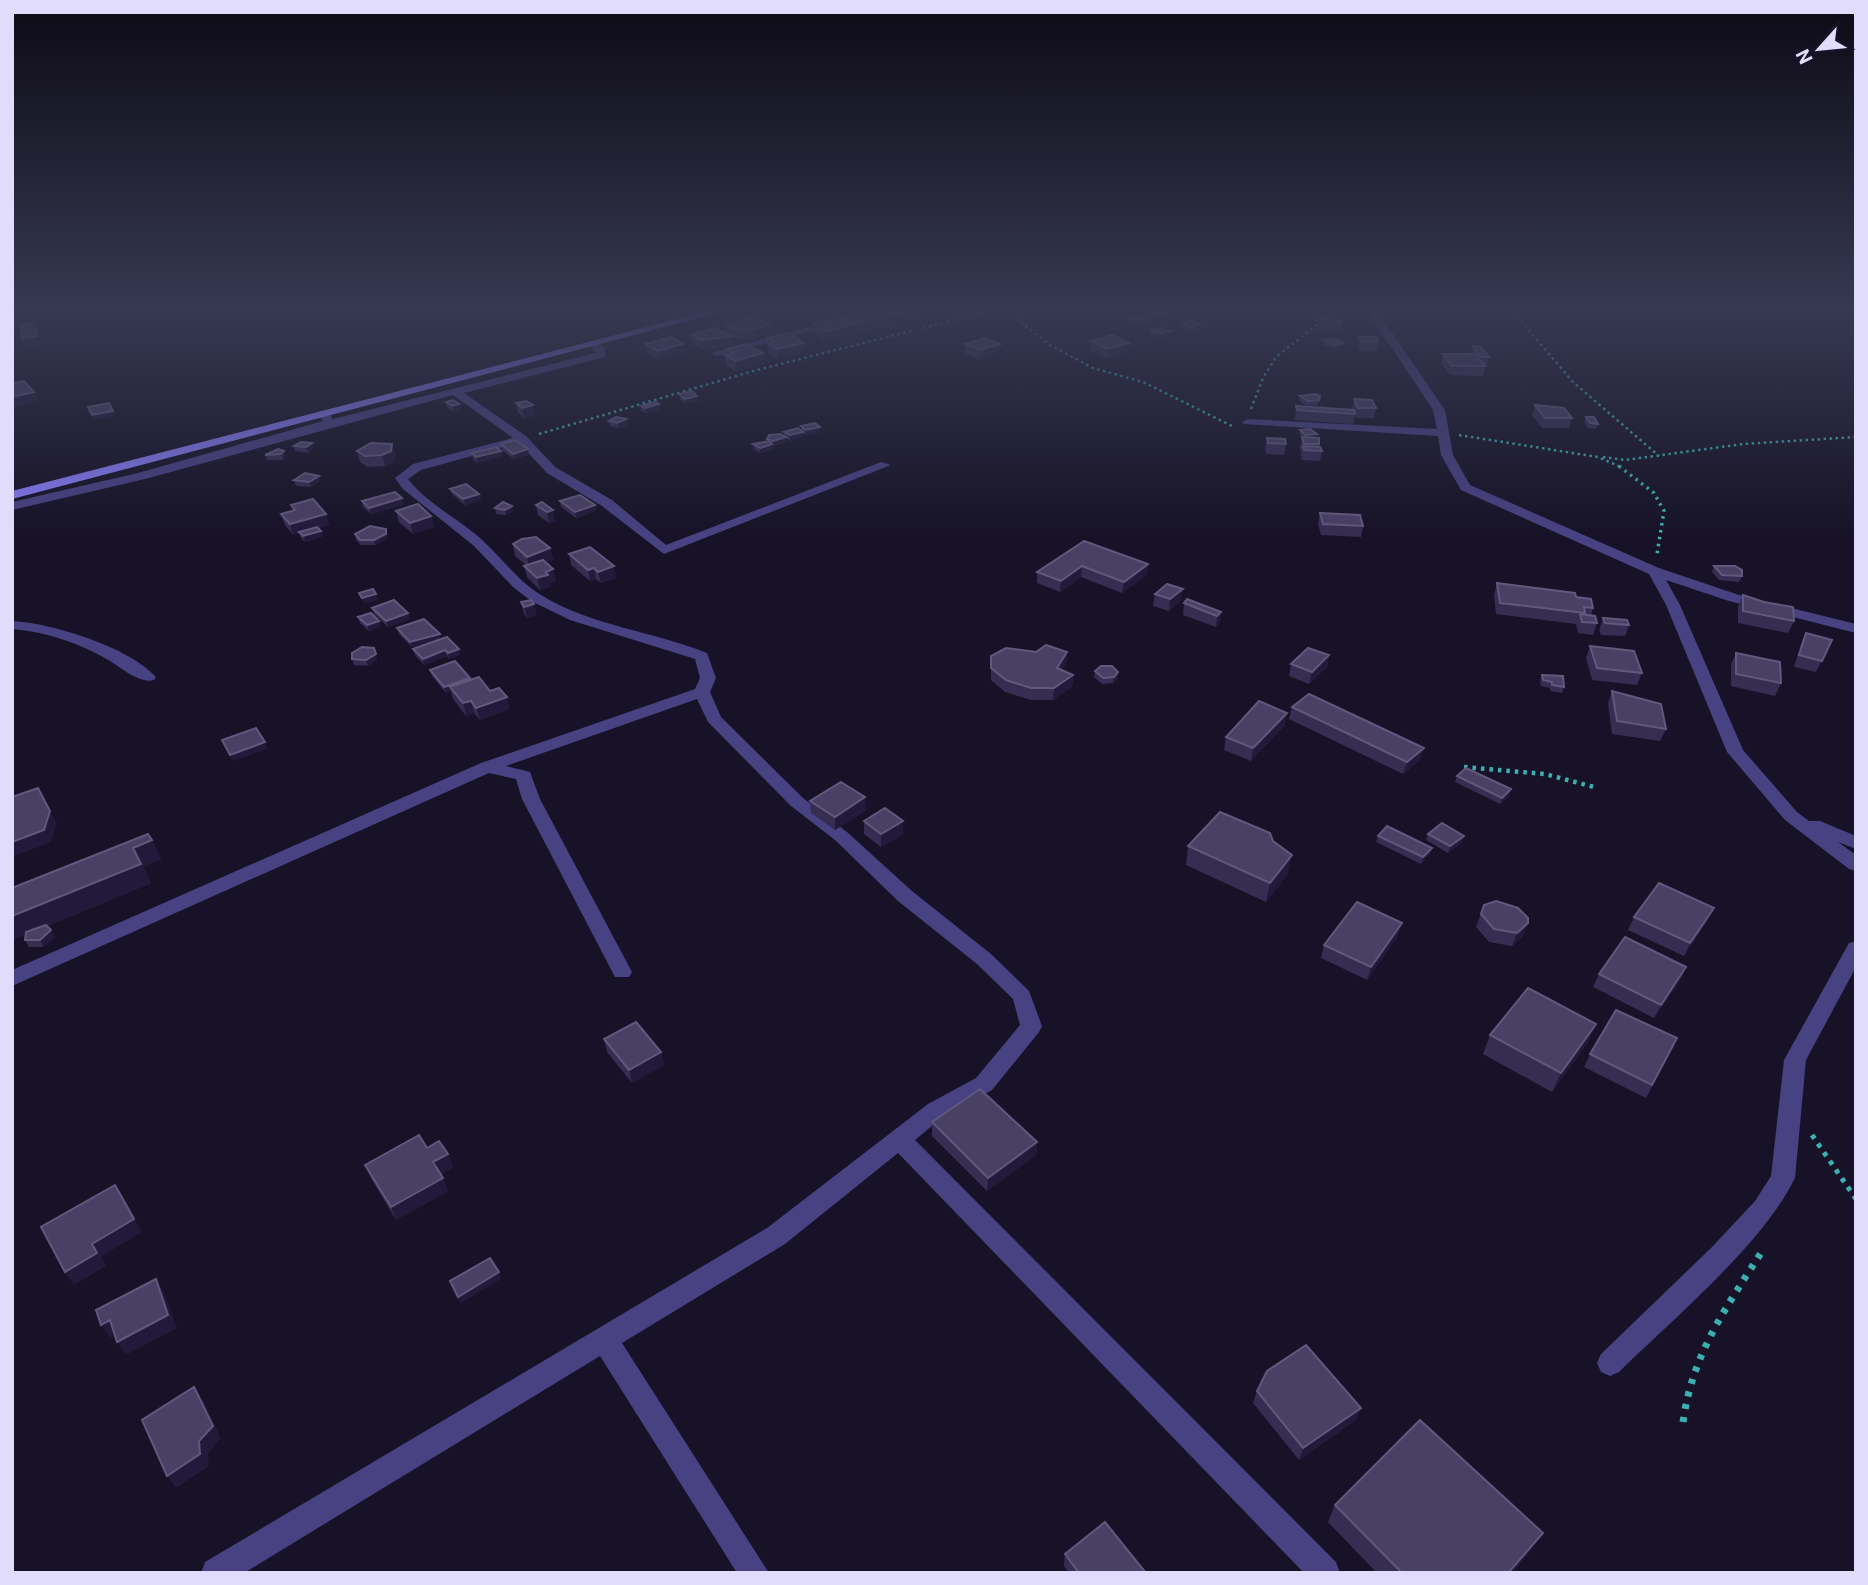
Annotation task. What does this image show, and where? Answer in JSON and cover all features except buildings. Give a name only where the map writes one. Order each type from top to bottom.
[{"type":"main road","points":[[12,495],[327,418],[442,386]]},
{"type":"street","points":[[12,506],[141,476],[327,418],[479,386]]},
{"type":"street","points":[[1422,386],[1439,411],[1447,455],[1465,487],[1654,571],[1734,598],[1856,629]]},
{"type":"street","points":[[456,392],[522,439],[551,470],[607,503],[664,550],[885,465]]},
{"type":"street","points":[[1248,422],[1445,433]]},
{"type":"street","points":[[216,1573],[776,1236],[936,1110],[984,1084],[1031,1026],[1021,996],[984,959],[905,896],[841,836],[797,802],[714,719],[702,692],[708,678],[702,656],[676,645],[573,617],[533,597],[473,538],[408,489],[401,478],[417,467],[522,439]]},
{"type":"street","points":[[1654,571],[1673,605],[1735,752],[1791,816],[1855,868]]},
{"type":"street","points":[[12,625],[30,625],[77,638],[148,677]]},
{"type":"street","points":[[12,979],[487,767],[702,692]]},
{"type":"street","points":[[487,767],[524,776],[531,799],[622,972]]},
{"type":"street","points":[[1791,816],[1856,843]]},
{"type":"street","points":[[1610,1363],[1729,1247],[1765,1208],[1783,1178],[1796,1060],[1856,948]]},
{"type":"street","points":[[898,1138],[1325,1573]]},
{"type":"street","points":[[605,1340],[754,1573]]},
{"type":"path","points":[[522,439],[701,386]]},
{"type":"path","points":[[1151,386],[1234,427]]},
{"type":"path","points":[[1248,422],[1258,386]]},
{"type":"path","points":[[1578,386],[1659,456]]},
{"type":"path","points":[[1445,433],[1625,460],[1743,444],[1856,437]]},
{"type":"path","points":[[1598,457],[1623,468],[1654,494],[1664,511],[1654,571]]},
{"type":"path","points":[[1623,468],[1625,460]]},
{"type":"path","points":[[1464,767],[1502,774],[1526,771],[1566,775],[1594,787]]},
{"type":"path","points":[[1807,1139],[1807,1129],[1856,1199]]},
{"type":"path","points":[[1683,1423],[1688,1386],[1705,1343],[1767,1244]]}]
